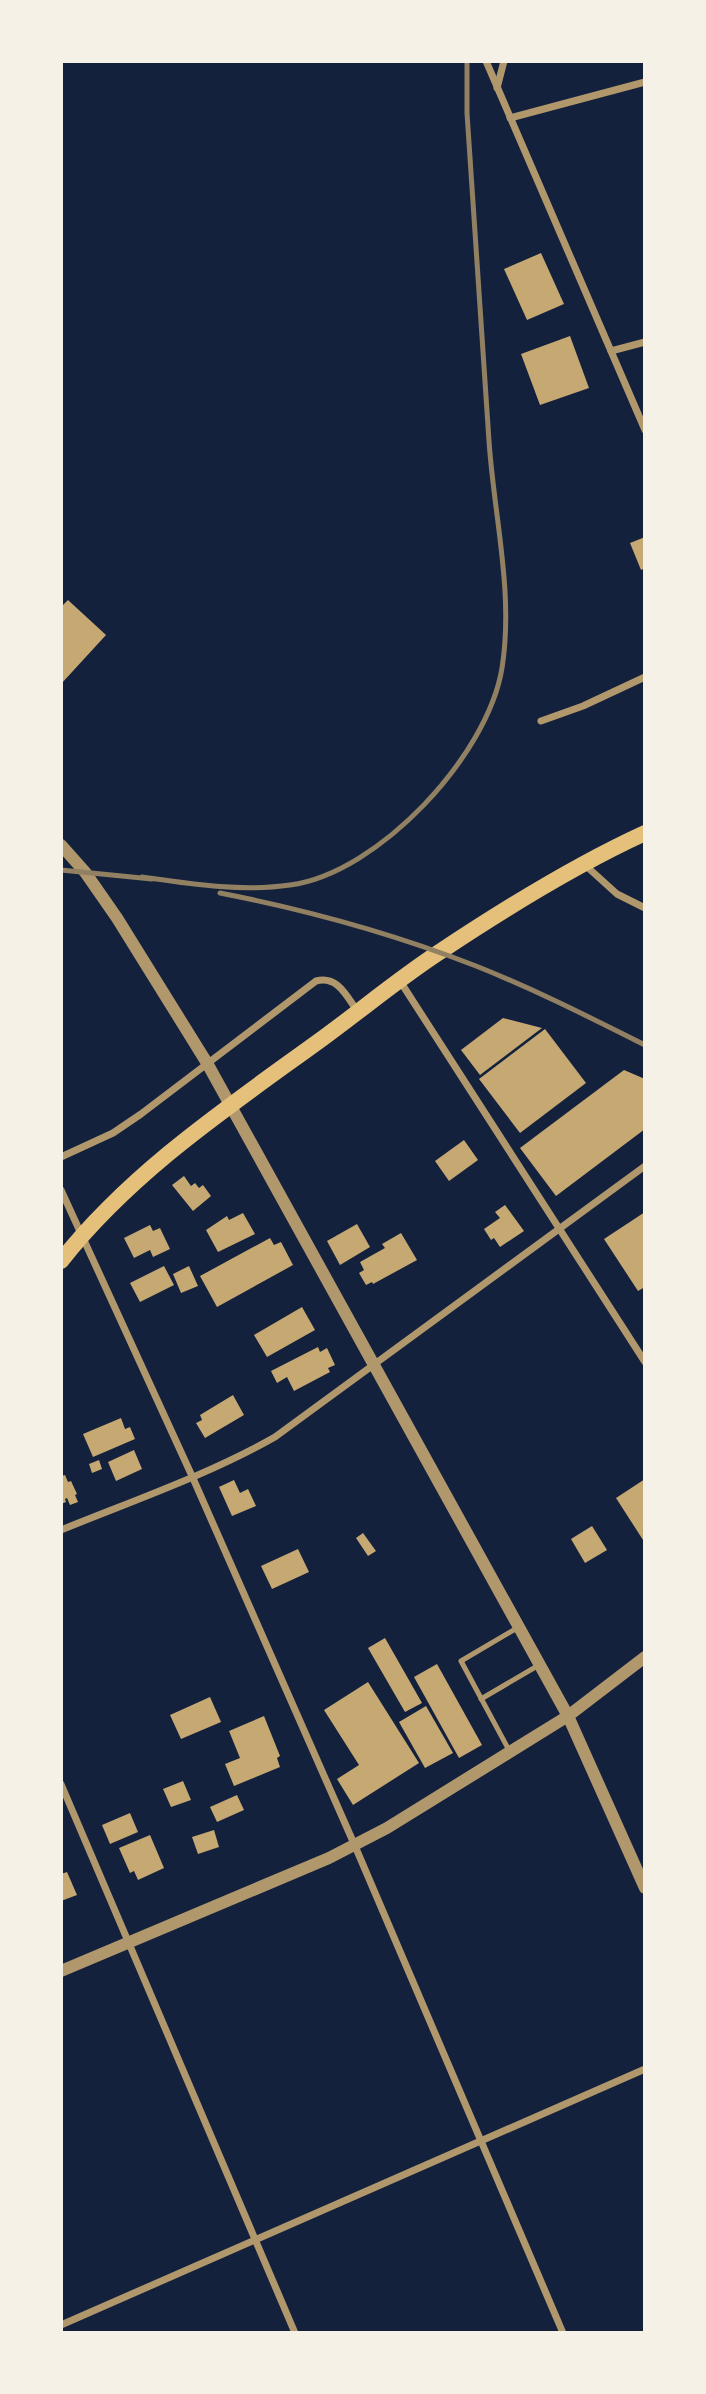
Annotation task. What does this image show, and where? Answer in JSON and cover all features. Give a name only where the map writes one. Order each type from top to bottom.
[{"type":"main road","points":[[61,1261],[82,1234],[152,1167],[230,1105],[438,953],[584,864],[645,833]]},
{"type":"street","points":[[485,61],[645,430]]},
{"type":"street","points":[[497,88],[504,61]]},
{"type":"street","points":[[510,118],[645,82]]},
{"type":"street","points":[[611,351],[645,341]]},
{"type":"street","points":[[541,721],[583,706],[645,677]]},
{"type":"street","points":[[61,845],[85,872],[117,918],[207,1063],[541,1664],[568,1716],[645,1888]]},
{"type":"street","points":[[584,864],[617,894],[645,908]]},
{"type":"street","points":[[61,1157],[113,1133],[316,981],[323,979],[337,983],[358,1012]]},
{"type":"street","points":[[400,981],[645,1362]]},
{"type":"street","points":[[61,1530],[192,1476],[275,1437],[645,1166]]},
{"type":"street","points":[[61,1191],[192,1476],[355,1846],[563,2333]]},
{"type":"street","points":[[61,1971],[355,1846],[568,1716],[645,1657]]},
{"type":"street","points":[[61,1784],[295,2333]]},
{"type":"street","points":[[61,2325],[645,2069]]},
{"type":"lane","points":[[510,1752],[461,1661],[520,1626]]},
{"type":"lane","points":[[481,1699],[541,1664]]},
{"type":"building","points":[[541,253],[564,304],[527,320],[504,269]]},
{"type":"building","points":[[570,336],[589,388],[540,405],[521,354]]},
{"type":"building","points":[[645,537],[645,568],[641,570],[630,543]]},
{"type":"building","points":[[68,600],[106,635],[61,684],[61,607]]},
{"type":"building","points":[[503,1018],[542,1028],[480,1075],[461,1050]]},
{"type":"building","points":[[545,1029],[586,1083],[520,1133],[479,1079]]},
{"type":"building","points":[[624,1070],[645,1079],[645,1129],[556,1196],[520,1148]]},
{"type":"building","points":[[464,1140],[478,1160],[449,1181],[435,1161]]},
{"type":"building","points":[[184,1176],[191,1186],[195,1183],[199,1188],[203,1185],[211,1196],[193,1211],[172,1185]]},
{"type":"building","points":[[505,1205],[524,1231],[500,1247],[484,1229],[500,1218],[495,1212]]},
{"type":"building","points":[[645,1212],[645,1287],[638,1291],[604,1239]]},
{"type":"building","points":[[243,1213],[255,1234],[218,1252],[206,1230],[227,1216],[229,1220]]},
{"type":"building","points":[[357,1224],[370,1247],[340,1265],[327,1241]]},
{"type":"building","points":[[150,1225],[153,1231],[160,1228],[170,1249],[153,1257],[150,1250],[134,1258],[124,1238]]},
{"type":"building","points":[[401,1233],[417,1260],[373,1284],[372,1282],[366,1285],[359,1273],[364,1270],[360,1262],[385,1248],[382,1244]]},
{"type":"building","points":[[270,1238],[274,1245],[281,1242],[293,1265],[217,1307],[200,1276]]},
{"type":"building","points":[[164,1266],[174,1285],[140,1302],[130,1283]]},
{"type":"building","points":[[189,1266],[198,1286],[181,1293],[173,1274]]},
{"type":"building","points":[[302,1307],[315,1330],[267,1357],[254,1335]]},
{"type":"building","points":[[318,1347],[320,1352],[327,1348],[335,1365],[328,1368],[330,1372],[294,1391],[287,1377],[277,1383],[271,1371]]},
{"type":"building","points":[[233,1395],[244,1415],[205,1438],[196,1423],[202,1420],[200,1415]]},
{"type":"building","points":[[121,1418],[125,1429],[130,1427],[135,1439],[93,1457],[83,1434]]},
{"type":"building","points":[[134,1450],[142,1469],[116,1481],[108,1462]]},
{"type":"building","points":[[99,1460],[102,1469],[92,1473],[89,1464]]},
{"type":"building","points":[[65,1475],[77,1494],[75,1495],[78,1502],[70,1505],[67,1498],[66,1502],[61,1504],[61,1476]]},
{"type":"building","points":[[645,1479],[645,1543],[616,1498]]},
{"type":"building","points":[[234,1480],[240,1493],[248,1489],[256,1506],[232,1516],[219,1487]]},
{"type":"building","points":[[592,1526],[607,1550],[585,1563],[571,1539]]},
{"type":"building","points":[[363,1533],[376,1551],[368,1556],[356,1538]]},
{"type":"building","points":[[298,1549],[309,1572],[272,1589],[261,1566]]},
{"type":"building","points":[[385,1638],[422,1703],[405,1712],[368,1648]]},
{"type":"building","points":[[437,1664],[482,1745],[459,1758],[414,1677]]},
{"type":"building","points":[[368,1682],[419,1763],[353,1805],[337,1779],[359,1765],[324,1710]]},
{"type":"building","points":[[210,1697],[221,1722],[181,1739],[170,1715]]},
{"type":"building","points":[[426,1706],[453,1753],[425,1768],[399,1722]]},
{"type":"building","points":[[264,1716],[280,1756],[277,1758],[280,1767],[234,1786],[225,1764],[240,1758],[229,1731]]},
{"type":"building","points":[[183,1781],[191,1800],[171,1807],[163,1789]]},
{"type":"building","points":[[237,1795],[244,1810],[217,1822],[210,1807]]},
{"type":"building","points":[[130,1813],[138,1832],[110,1844],[102,1825]]},
{"type":"building","points":[[214,1830],[219,1847],[198,1854],[192,1837]]},
{"type":"building","points":[[150,1835],[164,1868],[138,1880],[134,1871],[130,1873],[119,1848]]},
{"type":"building","points":[[67,1872],[77,1895],[61,1901],[61,1874]]},
{"type":"railway","points":[[142,877],[254,888],[290,885],[324,876],[359,858],[392,834],[424,805],[452,772],[475,737],[493,702],[502,668],[506,611],[489,441],[467,113],[467,61]]},
{"type":"railway","points":[[61,870],[152,879]]},
{"type":"railway","points":[[220,893],[350,924],[445,954],[519,984],[645,1045]]}]
